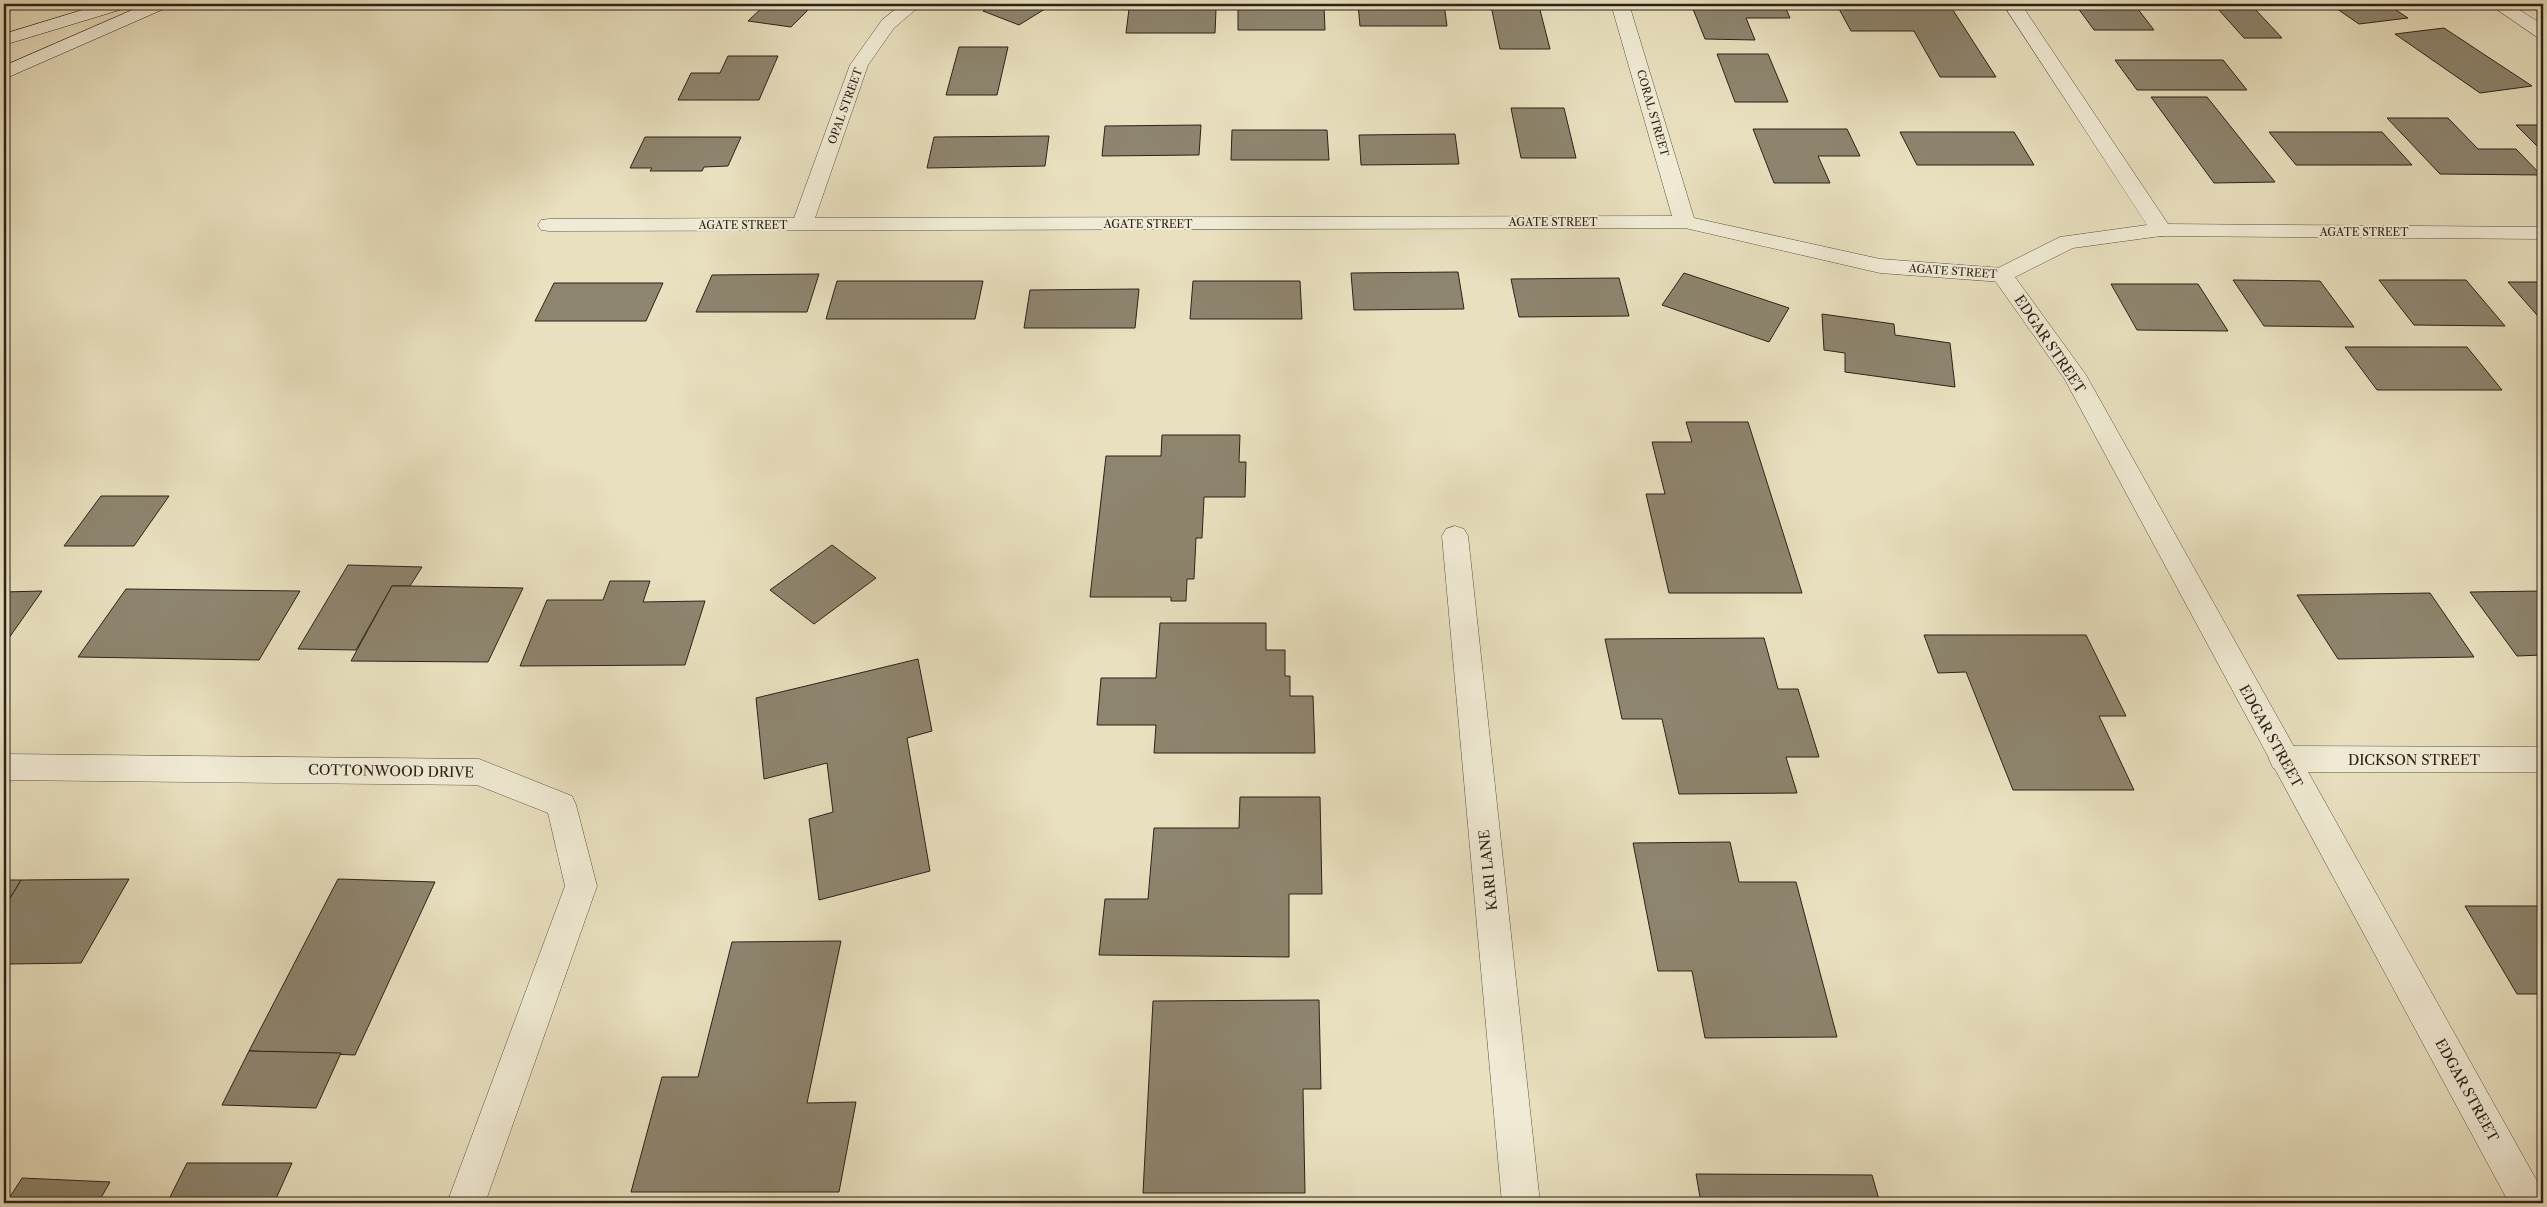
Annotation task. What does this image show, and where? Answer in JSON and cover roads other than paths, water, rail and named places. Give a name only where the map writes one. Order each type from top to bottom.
[{"type":"street","points":[[4,40],[120,4]]},
{"type":"street","points":[[4,73],[160,4]]},
{"type":"street","name":"OPAL STREET","points":[[802,224],[859,66],[888,24],[913,4]]},
{"type":"street","name":"CORAL STREET","points":[[1620,4],[1685,222]]},
{"type":"street","points":[[2012,4],[2161,230]]},
{"type":"street","points":[[2498,4],[2543,33]]},
{"type":"street","name":"AGATE STREET","points":[[549,225],[1685,222],[1880,266],[2002,276],[2068,242],[2161,230],[2543,233]]},
{"type":"street","name":"EDGAR STREET","points":[[2002,276],[2074,375],[2529,1203]]},
{"type":"street","name":"KARI LANE","points":[[1455,536],[1521,1203]]},
{"type":"street","name":"DICKSON STREET","points":[[2284,759],[2543,760]]},
{"type":"street","name":"COTTONWOOD DRIVE","points":[[4,767],[480,772],[561,804],[581,886],[466,1203]]}]
